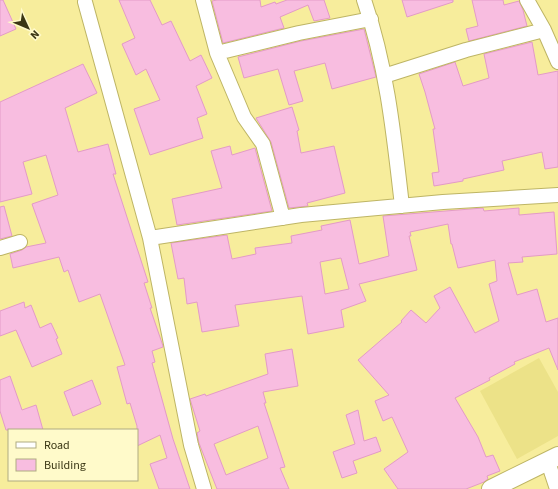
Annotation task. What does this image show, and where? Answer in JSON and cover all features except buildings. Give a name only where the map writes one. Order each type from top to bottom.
[{"type":"street","points":[[203,0],[217,53],[244,117],[263,144],[283,218]]},
{"type":"street","points":[[364,0],[371,19],[393,124],[402,206]]},
{"type":"street","points":[[527,0],[544,30],[558,62]]},
{"type":"street","points":[[85,2],[150,238],[190,445],[204,489]]},
{"type":"street","points":[[217,53],[298,33],[371,19]]},
{"type":"street","points":[[384,76],[466,50],[544,30]]},
{"type":"street","points":[[150,238],[301,215],[558,195]]},
{"type":"street","points":[[0,248],[20,242]]},
{"type":"street","points":[[491,489],[553,459],[557,489]]},
{"type":"shaded area","points":[[539,358],[558,392],[558,436],[517,459],[480,391]]}]
